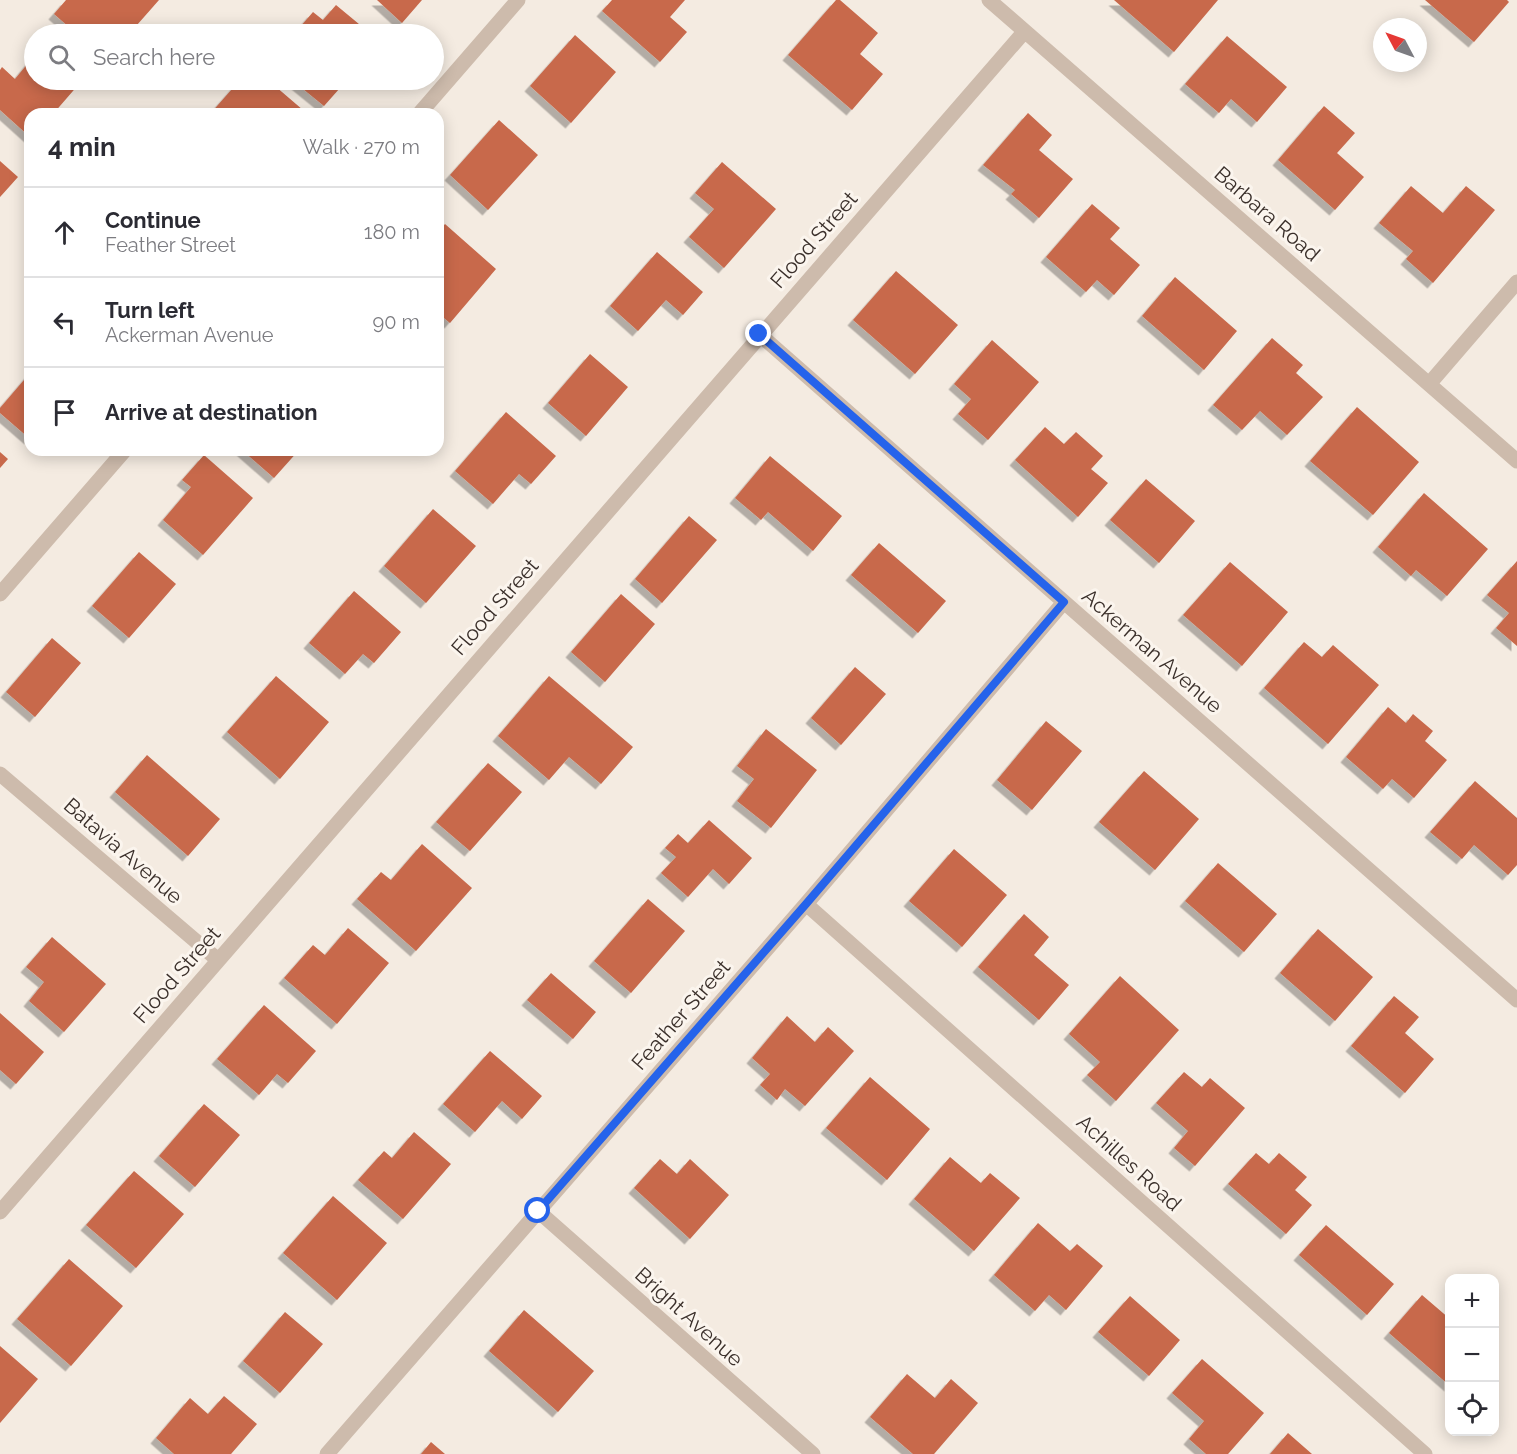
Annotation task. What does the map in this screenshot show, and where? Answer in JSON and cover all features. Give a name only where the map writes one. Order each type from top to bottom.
[{"type":"street","points":[[444,84],[518,0]]},
{"type":"street","name":"Barbara Road","points":[[989,0],[1517,461]]},
{"type":"street","name":"Flood Street","points":[[0,1212],[759,334],[1024,32]]},
{"type":"street","points":[[423,108],[439,90]]},
{"type":"street","points":[[1430,383],[1517,282]]},
{"type":"street","name":"Ackerman Avenue","points":[[759,334],[1517,1000]]},
{"type":"street","points":[[0,594],[120,456]]},
{"type":"street","name":"Feather Street","points":[[327,1454],[806,904],[1064,602]]},
{"type":"street","name":"Batavia Avenue","points":[[0,774],[218,960]]},
{"type":"street","name":"Achilles Road","points":[[806,904],[1425,1454]]},
{"type":"street","name":"Bright Avenue","points":[[538,1211],[813,1454]]},
{"type":"building","points":[[66,0],[159,0],[138,24],[66,24],[54,14]]},
{"type":"building","points":[[377,0],[422,0],[402,23]]},
{"type":"building","points":[[612,0],[685,0],[670,17],[687,32],[660,62],[602,11]]},
{"type":"building","points":[[836,0],[840,0],[878,33],[860,54],[883,74],[852,110],[788,55]]},
{"type":"building","points":[[1114,0],[1218,0],[1174,52]]},
{"type":"building","points":[[1425,0],[1507,0],[1509,2],[1474,42]]},
{"type":"building","points":[[336,5],[359,24],[303,24],[313,12],[323,20]]},
{"type":"building","points":[[575,35],[616,72],[571,123],[530,86]]},
{"type":"building","points":[[1227,36],[1287,87],[1257,122],[1231,99],[1219,113],[1185,84]]},
{"type":"building","points":[[2,67],[15,79],[24,68],[24,90],[74,90],[58,108],[24,108],[24,132],[0,110],[0,70]]},
{"type":"building","points":[[231,90],[280,90],[301,108],[215,108]]},
{"type":"building","points":[[304,90],[338,90],[324,106]]},
{"type":"building","points":[[1324,106],[1355,133],[1337,153],[1364,177],[1335,210],[1278,160]]},
{"type":"building","points":[[1028,113],[1052,135],[1039,150],[1073,179],[1039,218],[1011,194],[1015,190],[983,165]]},
{"type":"building","points":[[499,120],[538,155],[488,210],[450,175]]},
{"type":"building","points":[[0,161],[18,177],[0,197]]},
{"type":"building","points":[[722,162],[776,209],[724,268],[689,237],[714,209],[695,193]]},
{"type":"building","points":[[1411,186],[1443,213],[1466,186],[1495,210],[1433,283],[1406,259],[1413,251],[1379,223]]},
{"type":"building","points":[[1092,204],[1120,228],[1110,239],[1140,265],[1114,295],[1097,280],[1086,292],[1046,257]]},
{"type":"building","points":[[444,225],[496,269],[450,323],[444,318]]},
{"type":"building","points":[[657,252],[703,292],[683,315],[666,300],[638,331],[610,306]]},
{"type":"building","points":[[896,271],[958,325],[915,374],[853,320]]},
{"type":"building","points":[[1175,277],[1237,331],[1204,370],[1142,316]]},
{"type":"building","points":[[1272,338],[1303,365],[1296,373],[1323,397],[1287,435],[1260,411],[1242,430],[1213,405]]},
{"type":"building","points":[[992,340],[1039,382],[988,440],[958,414],[971,399],[954,384]]},
{"type":"building","points":[[590,354],[628,387],[586,436],[548,403]]},
{"type":"building","points":[[24,380],[24,434],[0,413],[0,408]]},
{"type":"building","points":[[1357,407],[1419,462],[1373,515],[1310,461]]},
{"type":"building","points":[[506,412],[556,456],[531,484],[519,474],[493,504],[455,471]]},
{"type":"building","points":[[1045,427],[1064,444],[1076,432],[1103,456],[1091,469],[1108,483],[1078,517],[1015,460]]},
{"type":"building","points":[[0,452],[8,459],[0,468]]},
{"type":"building","points":[[205,456],[253,498],[203,555],[163,520],[191,487],[182,480]]},
{"type":"building","points":[[249,456],[294,456],[274,478]]},
{"type":"building","points":[[770,456],[842,516],[813,551],[768,512],[761,520],[735,498]]},
{"type":"building","points":[[1146,479],[1195,521],[1159,563],[1110,520]]},
{"type":"building","points":[[1424,493],[1488,549],[1447,596],[1416,570],[1411,576],[1378,547]]},
{"type":"building","points":[[433,509],[476,546],[426,603],[384,566]]},
{"type":"building","points":[[689,516],[717,540],[662,603],[635,579]]},
{"type":"building","points":[[879,543],[946,601],[918,633],[851,575]]},
{"type":"building","points":[[139,552],[176,584],[129,638],[92,606]]},
{"type":"building","points":[[1517,561],[1517,646],[1496,628],[1509,613],[1487,595]]},
{"type":"building","points":[[1230,562],[1288,612],[1242,666],[1183,615]]},
{"type":"building","points":[[354,591],[401,632],[374,663],[363,654],[345,674],[309,643]]},
{"type":"building","points":[[621,594],[655,624],[605,682],[571,652]]},
{"type":"building","points":[[52,638],[81,663],[35,717],[6,692]]},
{"type":"building","points":[[1304,642],[1322,657],[1333,645],[1379,685],[1328,744],[1264,688]]},
{"type":"building","points":[[855,667],[886,694],[841,745],[811,718]]},
{"type":"building","points":[[276,676],[329,722],[280,779],[227,732]]},
{"type":"building","points":[[549,676],[633,747],[601,784],[569,757],[549,780],[498,736]]},
{"type":"building","points":[[1388,707],[1406,723],[1413,714],[1433,731],[1425,741],[1447,760],[1414,798],[1392,779],[1383,789],[1346,757]]},
{"type":"building","points":[[1046,721],[1082,751],[1032,810],[997,780]]},
{"type":"building","points":[[766,729],[817,770],[771,828],[737,801],[754,779],[737,766]]},
{"type":"building","points":[[147,755],[220,819],[188,856],[115,792]]},
{"type":"building","points":[[488,763],[522,792],[470,851],[436,822]]},
{"type":"building","points":[[1144,771],[1199,819],[1155,870],[1099,822]]},
{"type":"building","points":[[1475,781],[1517,818],[1517,865],[1508,875],[1474,845],[1462,859],[1430,832]]},
{"type":"building","points":[[709,820],[752,858],[729,884],[713,869],[688,897],[661,873],[676,857],[665,848],[678,834],[688,843]]},
{"type":"building","points":[[422,844],[472,888],[416,951],[357,899],[381,872],[391,880]]},
{"type":"building","points":[[954,849],[1007,895],[962,947],[909,901]]},
{"type":"building","points":[[1218,863],[1277,914],[1244,952],[1185,901]]},
{"type":"building","points":[[648,899],[685,931],[631,993],[594,961]]},
{"type":"building","points":[[1024,914],[1049,937],[1034,955],[1069,985],[1039,1020],[978,967]]},
{"type":"building","points":[[348,928],[389,963],[337,1024],[284,978],[313,945],[325,955]]},
{"type":"building","points":[[1318,929],[1373,977],[1335,1021],[1280,973]]},
{"type":"building","points":[[52,937],[106,984],[64,1032],[29,1001],[44,982],[26,967]]},
{"type":"building","points":[[551,973],[596,1012],[573,1039],[527,1000]]},
{"type":"building","points":[[1120,976],[1179,1030],[1116,1101],[1087,1075],[1100,1062],[1069,1034]]},
{"type":"building","points":[[1394,996],[1419,1017],[1405,1033],[1434,1059],[1405,1093],[1351,1046]]},
{"type":"building","points":[[264,1005],[316,1051],[288,1083],[277,1074],[259,1095],[217,1059]]},
{"type":"building","points":[[0,1013],[44,1052],[16,1084],[0,1070]]},
{"type":"building","points":[[787,1016],[815,1042],[828,1027],[854,1051],[805,1106],[785,1089],[777,1100],[760,1085],[770,1074],[752,1058]]},
{"type":"building","points":[[490,1051],[542,1096],[522,1119],[502,1101],[475,1132],[443,1104]]},
{"type":"building","points":[[1184,1072],[1202,1087],[1210,1078],[1245,1108],[1195,1166],[1174,1148],[1188,1131],[1156,1103]]},
{"type":"building","points":[[870,1077],[930,1129],[887,1180],[826,1128]]},
{"type":"building","points":[[204,1104],[240,1135],[195,1187],[159,1156]]},
{"type":"building","points":[[414,1132],[451,1164],[403,1219],[358,1180],[384,1151],[392,1158]]},
{"type":"building","points":[[1256,1153],[1269,1164],[1279,1153],[1307,1177],[1295,1190],[1312,1205],[1286,1234],[1228,1184]]},
{"type":"building","points":[[950,1157],[981,1183],[990,1173],[1020,1198],[974,1251],[914,1199]]},
{"type":"building","points":[[660,1159],[677,1174],[690,1159],[729,1195],[690,1239],[634,1188]]},
{"type":"building","points":[[134,1171],[184,1214],[136,1268],[86,1225]]},
{"type":"building","points":[[333,1196],[387,1243],[337,1300],[283,1253]]},
{"type":"building","points":[[1038,1223],[1070,1251],[1077,1244],[1103,1266],[1066,1310],[1049,1295],[1035,1311],[994,1275]]},
{"type":"building","points":[[1326,1225],[1394,1284],[1367,1315],[1299,1255]]},
{"type":"building","points":[[69,1259],[123,1306],[71,1366],[17,1319]]},
{"type":"building","points":[[1422,1295],[1445,1315],[1445,1382],[1389,1333]]},
{"type":"building","points":[[1130,1296],[1180,1340],[1149,1376],[1098,1332]]},
{"type":"building","points":[[524,1310],[594,1371],[558,1412],[489,1351]]},
{"type":"building","points":[[285,1312],[323,1344],[280,1393],[243,1361]]},
{"type":"building","points":[[0,1346],[38,1379],[0,1423]]},
{"type":"building","points":[[1202,1359],[1264,1413],[1228,1454],[1206,1454],[1189,1439],[1204,1421],[1172,1393]]},
{"type":"building","points":[[907,1374],[935,1398],[951,1379],[978,1403],[934,1454],[913,1454],[870,1417]]},
{"type":"building","points":[[224,1396],[257,1424],[231,1454],[174,1454],[156,1438],[190,1398],[208,1414]]},
{"type":"building","points":[[1288,1433],[1312,1454],[1270,1454]]},
{"type":"building","points":[[431,1442],[445,1454],[421,1454]]},
{"type":"route","points":[[538,1211],[806,904],[1064,602],[759,334]]}]
